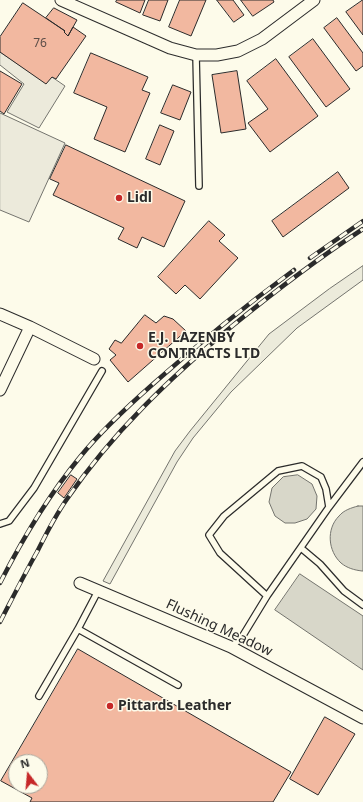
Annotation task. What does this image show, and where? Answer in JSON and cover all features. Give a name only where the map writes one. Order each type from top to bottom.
[{"type":"street","points":[[61,0],[170,48],[196,55],[217,55],[238,51],[262,39],[314,0]]},
{"type":"street","points":[[0,314],[30,327],[94,359]]},
{"type":"street","points":[[0,390],[30,327]]},
{"type":"street","name":"Flushing Meadow","points":[[80,583],[231,647],[363,718]]},
{"type":"lane","points":[[196,55],[199,186]]},
{"type":"lane","points":[[0,524],[9,521],[34,488],[102,371]]},
{"type":"lane","points":[[231,647],[242,637],[267,596],[329,507],[363,462]]},
{"type":"lane","points":[[267,596],[220,553],[209,534],[224,516],[278,471],[302,466],[321,477],[326,489],[329,507]]},
{"type":"lane","points":[[301,548],[320,564],[344,591],[363,605]]},
{"type":"lane","points":[[39,696],[98,591]]},
{"type":"lane","points":[[78,629],[178,684]]},
{"type":"shaded area","points":[[0,52],[46,83],[52,77],[65,86],[39,128],[7,112],[24,84],[0,65]]},
{"type":"shaded area","points":[[0,113],[65,143],[29,222],[0,210]]},
{"type":"shaded area","points":[[363,266],[363,280],[297,328],[231,392],[193,438],[177,462],[110,584],[103,581],[175,451],[269,334],[329,289]]},
{"type":"shaded area","points":[[298,475],[312,484],[317,496],[316,509],[307,519],[295,523],[285,523],[275,516],[269,502],[272,488],[283,477]]},
{"type":"shaded area","points":[[363,506],[363,571],[356,570],[341,563],[333,552],[330,540],[332,527],[339,516],[350,508]]},
{"type":"shaded area","points":[[300,574],[363,616],[363,670],[275,610]]},
{"type":"building","points":[[117,0],[145,0],[140,13],[116,2]]},
{"type":"building","points":[[149,0],[168,0],[160,21],[143,15]]},
{"type":"building","points":[[180,0],[206,0],[191,36],[169,27]]},
{"type":"building","points":[[217,0],[233,0],[244,15],[234,22]]},
{"type":"building","points":[[241,0],[273,0],[274,2],[253,16]]},
{"type":"building","points":[[363,0],[363,35],[346,12]]},
{"type":"building","points":[[23,3],[65,31],[64,32],[68,36],[73,27],[86,36],[56,79],[52,77],[46,84],[0,52],[0,37]]},
{"type":"building","points":[[54,8],[77,20],[68,36],[64,32],[65,31],[46,18]]},
{"type":"building","points":[[337,18],[363,53],[363,66],[356,71],[324,28]]},
{"type":"building","points":[[313,39],[350,89],[326,107],[289,57]]},
{"type":"building","points":[[91,53],[148,77],[142,90],[150,93],[125,152],[94,139],[107,107],[74,93]]},
{"type":"building","points":[[276,59],[318,116],[270,152],[248,123],[268,109],[247,81]]},
{"type":"building","points":[[0,71],[22,84],[4,114],[0,111]]},
{"type":"building","points":[[237,71],[246,129],[221,133],[212,75]]},
{"type":"building","points":[[173,85],[191,92],[180,120],[161,113]]},
{"type":"building","points":[[160,125],[174,131],[160,165],[146,159]]},
{"type":"building","name":"Lidl","points":[[66,145],[185,201],[164,247],[142,237],[137,248],[118,239],[124,228],[53,195],[59,183],[50,179]]},
{"type":"building","points":[[338,172],[349,188],[283,237],[272,221]]},
{"type":"building","points":[[209,221],[225,235],[219,241],[238,258],[200,299],[185,285],[176,294],[158,277]]},
{"type":"building","name":"E.J. LAZENBY CONTRACTS LTD","points":[[145,315],[156,323],[164,316],[173,319],[186,331],[128,382],[110,360],[116,355],[109,349],[115,340],[121,343]]},
{"type":"building","points":[[71,475],[77,479],[64,498],[58,493]]},
{"type":"building","name":"Pittards Leather","points":[[78,649],[291,772],[273,802],[30,802],[32,798],[25,794],[48,794],[48,754],[17,754]]},
{"type":"building","points":[[325,717],[355,734],[318,795],[290,779]]},
{"type":"building","name":"Pittards Leather","points":[[8,769],[8,785],[1,781]]},
{"type":"railway","points":[[310,258],[363,221]]},
{"type":"railway","points":[[0,622],[47,532],[63,505],[103,451],[143,407],[208,346],[263,301],[329,252],[363,229]]},
{"type":"railway","points":[[0,583],[27,534],[57,487],[97,438],[134,401],[187,354],[294,270]]},
{"type":"place","name":"Lidl","points":[[119,198]]},
{"type":"place","name":"E.J. LAZENBY CONTRACTS LTD","points":[[140,346]]},
{"type":"place","name":"Pittards Leather","points":[[110,706]]}]
